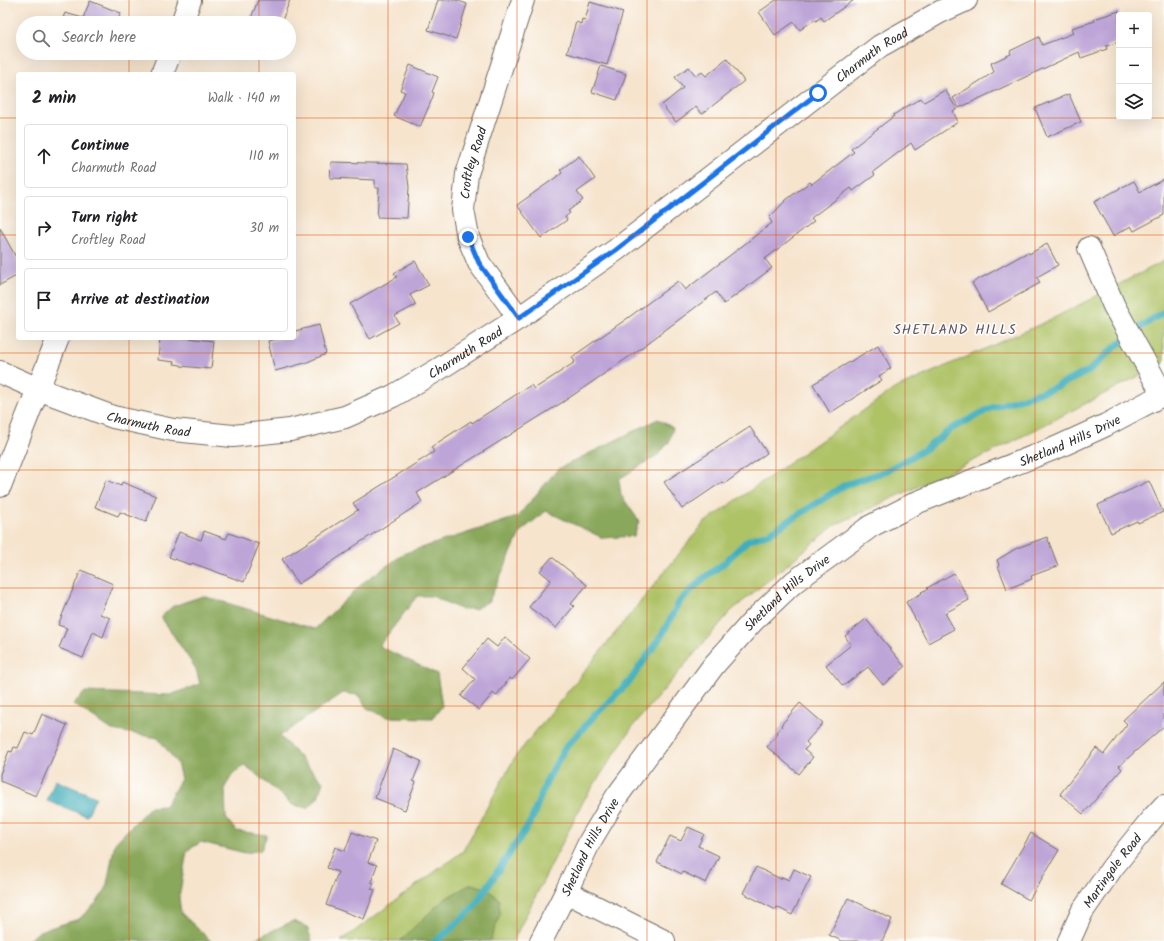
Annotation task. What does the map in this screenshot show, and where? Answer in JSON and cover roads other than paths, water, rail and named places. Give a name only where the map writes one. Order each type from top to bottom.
[{"type":"street","points":[[184,16],[190,0]]},
{"type":"street","name":"Croftley Road","points":[[519,318],[479,263],[468,237],[463,210],[467,174],[523,0]]},
{"type":"street","name":"Charmuth Road","points":[[0,372],[38,389],[113,417],[173,430],[233,436],[290,430],[345,417],[393,396],[439,369],[519,318],[616,250],[880,46],[940,12],[966,0]]},
{"type":"street","points":[[163,72],[167,60]]},
{"type":"street","points":[[1089,248],[1114,306],[1163,394]]},
{"type":"street","points":[[0,486],[57,340]]},
{"type":"street","name":"Shetland Hills Drive","points":[[540,941],[566,892],[590,841],[617,796],[714,665],[753,621],[794,582],[871,526],[918,502],[1106,426],[1163,394]]},
{"type":"street","name":"Martingale Road","points":[[1069,941],[1082,912],[1112,868],[1164,806]]},
{"type":"street","points":[[566,892],[664,941]]},
{"type":"water","points":[[55,780],[96,797],[87,816],[47,801]]},
{"type":"waterway","points":[[435,941],[445,934],[473,908],[531,821],[547,780],[565,748],[595,715],[630,681],[663,633],[680,601],[705,577],[723,564],[748,540],[770,533],[845,485],[886,471],[924,450],[951,429],[991,408],[1051,389],[1089,371],[1110,351],[1142,326],[1164,312]]},
{"type":"district","name":"SHETLAND HILLS","points":[[955,329]]}]
